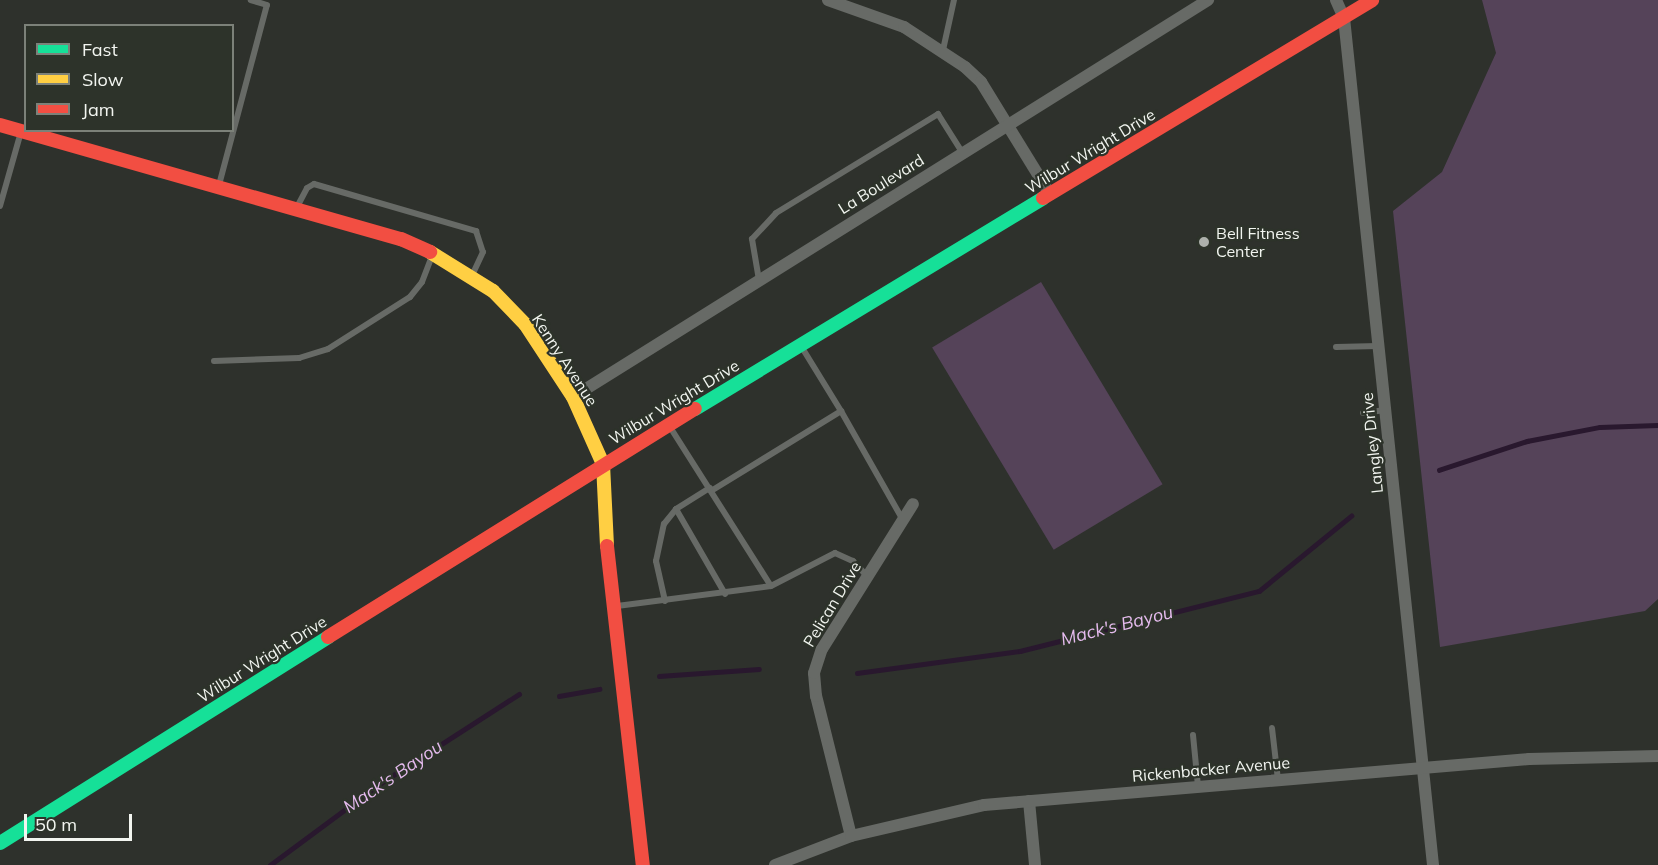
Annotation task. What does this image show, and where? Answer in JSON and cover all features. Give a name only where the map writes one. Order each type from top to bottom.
[{"type":"street","points":[[828,0],[904,27],[943,50],[981,82],[1050,194]]},
{"type":"street","name":"La Boulevard","points":[[573,397],[1208,0]]},
{"type":"street","name":"Langley Drive","points":[[1336,0],[1344,18],[1433,865]]},
{"type":"street","name":"Wilbur Wright Drive","points":[[0,843],[603,464],[1372,0]]},
{"type":"street","name":"Kenny Avenue","points":[[0,125],[24,132]]},
{"type":"street","name":"Kenny Avenue","points":[[25,132],[401,239],[433,254],[493,291],[525,324],[573,397],[603,464],[602,499],[643,865]]},
{"type":"street","name":"Pelican Drive","points":[[851,836],[814,680],[822,649],[913,504]]},
{"type":"street","name":"Rickenbacker Avenue","points":[[775,865],[851,836],[942,813],[1029,801],[1529,759],[1658,756]]},
{"type":"street","points":[[1029,801],[1035,865]]},
{"type":"lane","points":[[234,127],[267,4],[251,0]]},
{"type":"lane","points":[[943,50],[954,0]]},
{"type":"lane","points":[[759,280],[752,239],[776,213],[938,114],[962,152]]},
{"type":"lane","points":[[0,206],[21,131]]},
{"type":"lane","points":[[218,187],[233,132]]},
{"type":"lane","points":[[296,209],[307,188],[314,184],[476,231],[483,252],[472,277]]},
{"type":"lane","points":[[214,361],[299,358],[328,349],[410,297],[423,282],[433,254]]},
{"type":"lane","points":[[801,345],[903,520]]},
{"type":"lane","points":[[1336,347],[1379,346]]},
{"type":"lane","points":[[1363,414],[1385,409]]},
{"type":"lane","points":[[665,601],[656,561],[657,543],[676,508],[841,411]]},
{"type":"lane","points":[[668,425],[771,586]]},
{"type":"lane","points":[[676,508],[725,594]]},
{"type":"lane","points":[[613,607],[725,594],[771,586],[835,553],[853,561],[867,576]]},
{"type":"lane","points":[[1272,728],[1278,780]]},
{"type":"lane","points":[[1193,735],[1198,786]]},
{"type":"shaded area","points":[[1482,0],[1658,0],[1658,599],[1645,611],[1440,647],[1393,211],[1442,172],[1496,53]]},
{"type":"shaded area","points":[[1041,282],[1163,484],[1054,550],[932,347]]},
{"type":"waterway","name":"Mack's Bayou","points":[[1439,470],[1527,441],[1600,427],[1658,425]]},
{"type":"waterway","name":"Mack's Bayou","points":[[857,673],[1020,651],[1259,591],[1351,516]]},
{"type":"waterway","name":"Mack's Bayou","points":[[659,676],[759,669]]},
{"type":"waterway","name":"Mack's Bayou","points":[[559,696],[599,689]]},
{"type":"waterway","name":"Mack's Bayou","points":[[270,865],[381,783],[519,694]]},
{"type":"traffic: fast","points":[[695,409],[1043,198]]},
{"type":"traffic: fast","points":[[0,843],[328,637]]},
{"type":"traffic: slow","points":[[430,252],[493,291],[525,324],[573,397],[603,464],[607,546]]},
{"type":"traffic: jam","points":[[1043,198],[1372,0]]},
{"type":"traffic: jam","points":[[0,125],[24,132]]},
{"type":"traffic: jam","points":[[25,132],[401,239],[430,252]]},
{"type":"traffic: jam","points":[[328,637],[695,409]]},
{"type":"traffic: jam","points":[[607,546],[643,865]]},
{"type":"place","name":"Bell Fitness Center","points":[[1204,242]]}]
